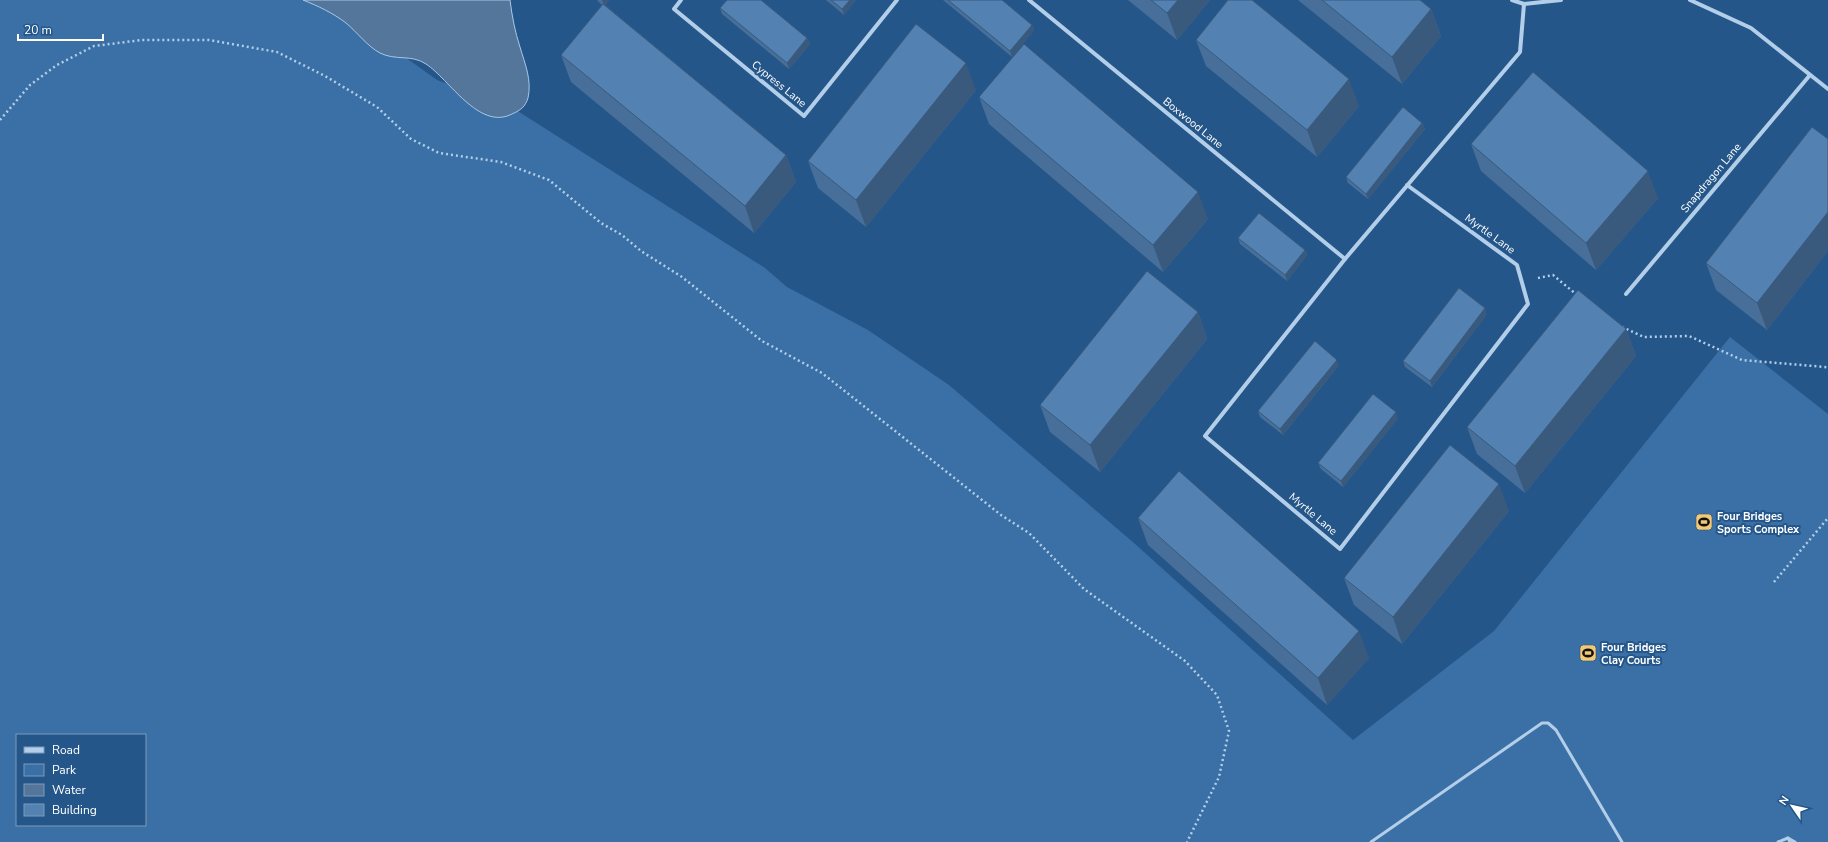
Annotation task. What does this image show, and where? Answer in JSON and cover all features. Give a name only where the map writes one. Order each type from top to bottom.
[{"type":"street","name":"Cypress Lane","points":[[681,0],[674,9],[804,116],[896,0]]},
{"type":"street","name":"Boxwood Lane","points":[[1029,0],[1345,259]]},
{"type":"street","points":[[1512,0],[1524,4],[1561,0]]},
{"type":"street","points":[[1690,0],[1751,28],[1828,89]]},
{"type":"street","name":"Myrtle Lane","points":[[1408,185],[1517,265],[1528,304],[1340,549],[1205,436],[1345,259],[1520,52],[1524,4]]},
{"type":"street","name":"Snapdragon Lane","points":[[1626,294],[1810,75]]},
{"type":"lane","points":[[1371,842],[1542,723],[1548,723],[1556,730],[1622,842]]},
{"type":"lane","points":[[1778,842],[1788,838]]},
{"type":"lane","points":[[1788,838],[1790,842]]},
{"type":"lane","points":[[1788,838],[1795,842]]},
{"type":"path","points":[[0,120],[30,85],[57,65],[94,46],[142,40],[209,40],[277,52],[325,76],[377,107],[410,139],[439,153],[501,162],[549,180],[601,223],[622,235],[641,251],[682,277],[762,341],[822,373],[1002,515],[1029,533],[1084,589],[1185,661],[1217,695],[1229,731],[1219,777],[1187,842]]},
{"type":"path","points":[[1522,282],[1553,275],[1582,299]]},
{"type":"path","points":[[1618,325],[1644,337],[1690,336],[1742,360],[1825,367],[1828,369]]},
{"type":"path","points":[[1774,582],[1828,518]]},
{"type":"green space","points":[[0,0],[315,0],[352,19],[437,80],[516,110],[765,268],[787,287],[868,330],[949,385],[1134,543],[1353,740],[1494,631],[1730,337],[1828,414],[1828,842],[0,842]]},
{"type":"water","points":[[303,0],[510,0],[515,30],[529,78],[529,91],[526,104],[512,114],[500,117],[488,115],[476,110],[426,64],[415,59],[392,57],[380,53],[371,47],[341,19]]},
{"type":"building","points":[[727,0],[761,0],[807,38],[787,63],[720,8]]},
{"type":"building","points":[[831,0],[850,0],[842,9]]},
{"type":"building","points":[[948,0],[1002,0],[1032,25],[1010,51]]},
{"type":"building","points":[[1151,0],[1178,0],[1167,13]]},
{"type":"building","points":[[1228,0],[1252,0],[1349,79],[1307,130],[1196,40]]},
{"type":"building","points":[[1322,0],[1420,0],[1431,9],[1392,57]]},
{"type":"building","points":[[603,4],[786,155],[745,206],[561,55]]},
{"type":"building","points":[[916,24],[966,63],[856,200],[808,161]]},
{"type":"building","points":[[1024,44],[1198,192],[1153,245],[979,97]]},
{"type":"building","points":[[1533,72],[1648,171],[1586,243],[1471,144]]},
{"type":"building","points":[[1403,107],[1422,123],[1366,194],[1346,177]]},
{"type":"building","points":[[1812,127],[1828,139],[1828,212],[1757,303],[1706,263]]},
{"type":"building","points":[[1259,213],[1305,250],[1285,275],[1238,238]]},
{"type":"building","points":[[1147,271],[1198,312],[1090,445],[1040,405]]},
{"type":"building","points":[[1459,288],[1485,308],[1430,381],[1403,361]]},
{"type":"building","points":[[1578,290],[1626,329],[1515,466],[1467,427]]},
{"type":"building","points":[[1315,341],[1337,360],[1280,429],[1258,411]]},
{"type":"building","points":[[1373,394],[1396,412],[1341,481],[1318,463]]},
{"type":"building","points":[[1450,445],[1499,484],[1393,617],[1344,578]]},
{"type":"building","points":[[1179,471],[1359,631],[1318,678],[1138,518]]},
{"type":"place","name":"Four Bridges Sports Complex","points":[[1704,522]]},
{"type":"place","name":"Four Bridges Clay Courts","points":[[1588,653]]}]
